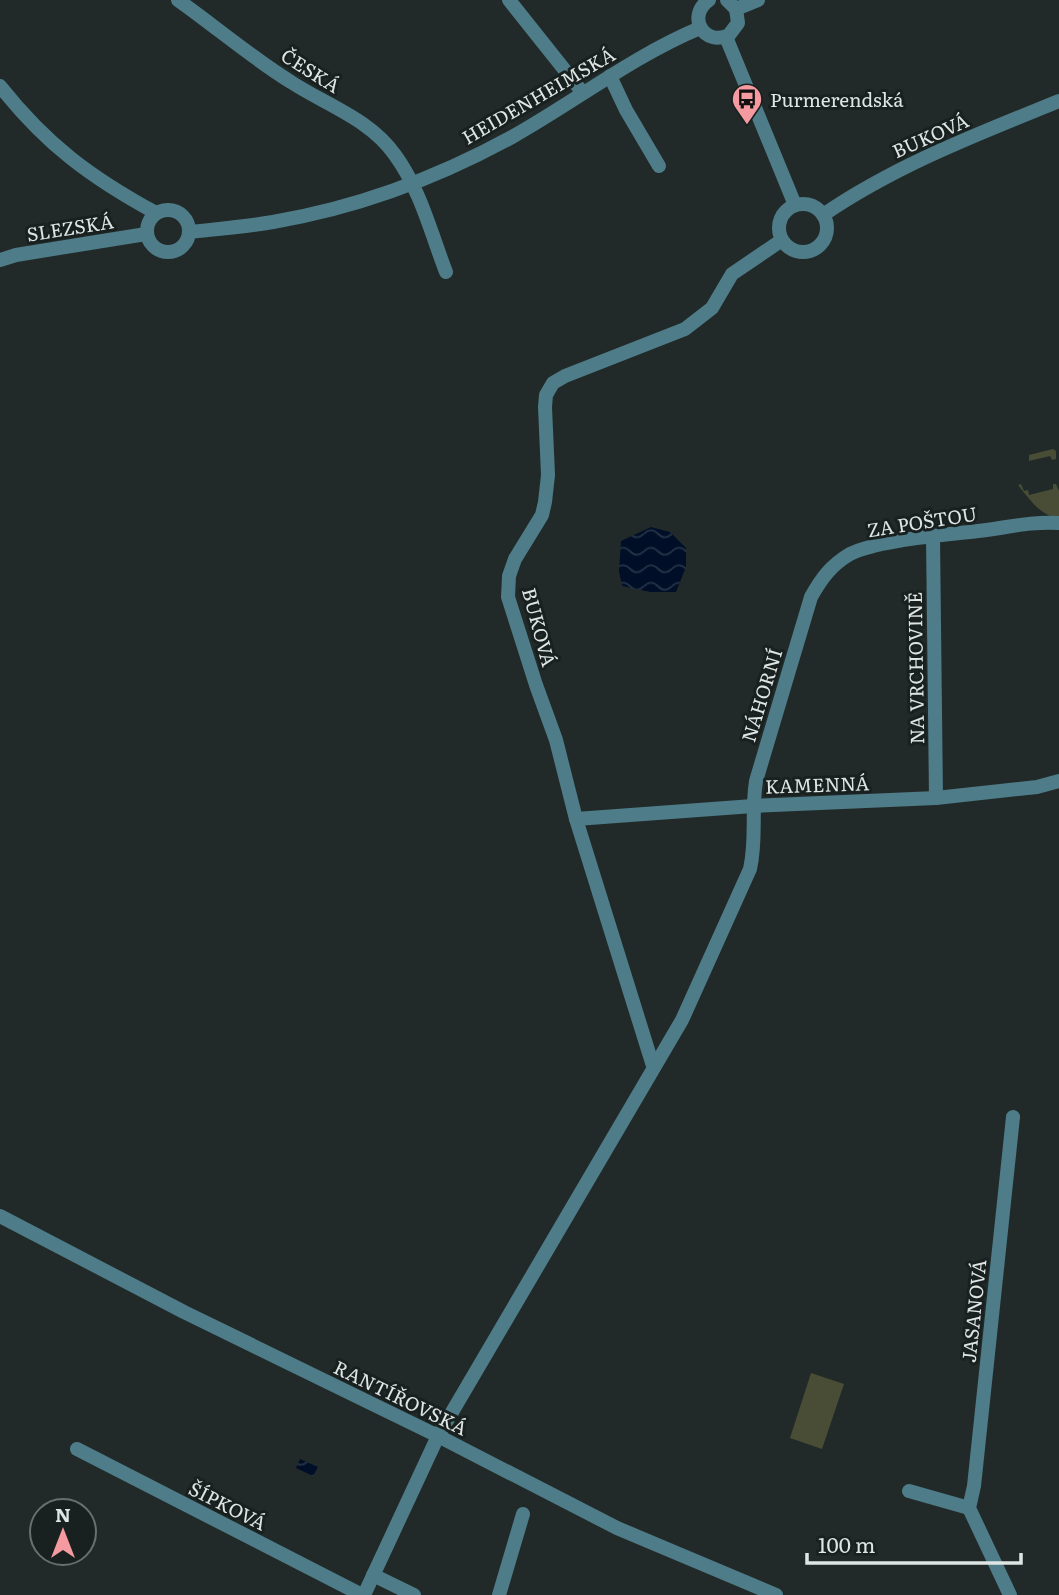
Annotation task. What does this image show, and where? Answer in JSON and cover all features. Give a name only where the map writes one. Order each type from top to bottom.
[{"type":"street","name":"ČESKÁ","points":[[178,0],[289,81],[361,122],[379,136],[395,155],[411,183],[446,272]]},
{"type":"street","points":[[509,0],[583,93]]},
{"type":"street","points":[[709,0],[699,10],[698,18],[700,28],[713,38],[726,37],[737,27],[738,16],[732,4],[758,0]]},
{"type":"street","name":"HEIDENHEIMSKÁ","points":[[189,232],[289,219],[357,202],[411,183],[497,145],[673,39],[700,28]]},
{"type":"street","points":[[726,37],[794,205]]},
{"type":"street","points":[[610,76],[626,110],[659,166]]},
{"type":"street","points":[[0,86],[15,105],[74,163],[156,213]]},
{"type":"street","name":"BUKOVÁ","points":[[823,215],[908,165],[1059,101]]},
{"type":"street","points":[[807,204],[823,215],[827,229],[817,247],[802,251],[787,246],[782,240],[779,233],[780,219],[788,208],[807,204]]},
{"type":"street","points":[[169,209],[186,219],[189,232],[184,244],[165,252],[153,246],[146,234],[148,222],[156,213],[169,209]]},
{"type":"street","name":"SLEZSKÁ","points":[[0,260],[16,255],[146,234]]},
{"type":"street","name":"BUKOVÁ","points":[[653,1066],[576,819],[556,740],[508,597],[509,576],[542,515],[545,502],[548,475],[545,407],[546,395],[553,383],[565,376],[667,338],[693,324],[712,308],[732,274],[782,240]]},
{"type":"street","name":"ZA POŠTOU","points":[[811,597],[822,577],[836,563],[852,553],[933,537],[1059,523]]},
{"type":"street","name":"NA VRCHOVINĚ","points":[[933,537],[936,798]]},
{"type":"street","name":"NÁHORNÍ","points":[[653,1066],[682,1020],[750,869],[755,847],[755,781],[811,597]]},
{"type":"street","name":"KAMENNÁ","points":[[576,819],[753,806],[936,798],[1037,788],[1059,781]]},
{"type":"street","name":"ŠÍPKOVÁ","points":[[77,1449],[363,1595],[438,1436],[653,1066]]},
{"type":"street","name":"JASANOVÁ","points":[[969,1508],[976,1472],[1013,1117]]},
{"type":"street","name":"RANTÍŘOVSKÁ","points":[[6,1220],[617,1528],[776,1595]]},
{"type":"street","points":[[909,1491],[969,1508],[1010,1595]]},
{"type":"street","points":[[499,1595],[523,1514]]},
{"type":"street","points":[[373,1575],[414,1595]]},
{"type":"green space","points":[[1053,449],[1056,451],[1056,459],[1052,460],[1050,456],[1029,461],[1029,455]]},
{"type":"green space","points":[[1021,484],[1024,491],[1028,490],[1029,495],[1053,489],[1053,484],[1056,484],[1059,491],[1059,519],[1036,506],[1018,485]]},
{"type":"green space","points":[[811,1373],[844,1384],[822,1449],[790,1438]]},
{"type":"water","points":[[651,527],[670,532],[686,548],[686,567],[676,592],[650,592],[622,586],[619,571],[621,541]]},
{"type":"water","points":[[300,1459],[318,1467],[313,1476],[296,1468]]},
{"type":"place","name":"Purmerendská","points":[[747,126]]}]
